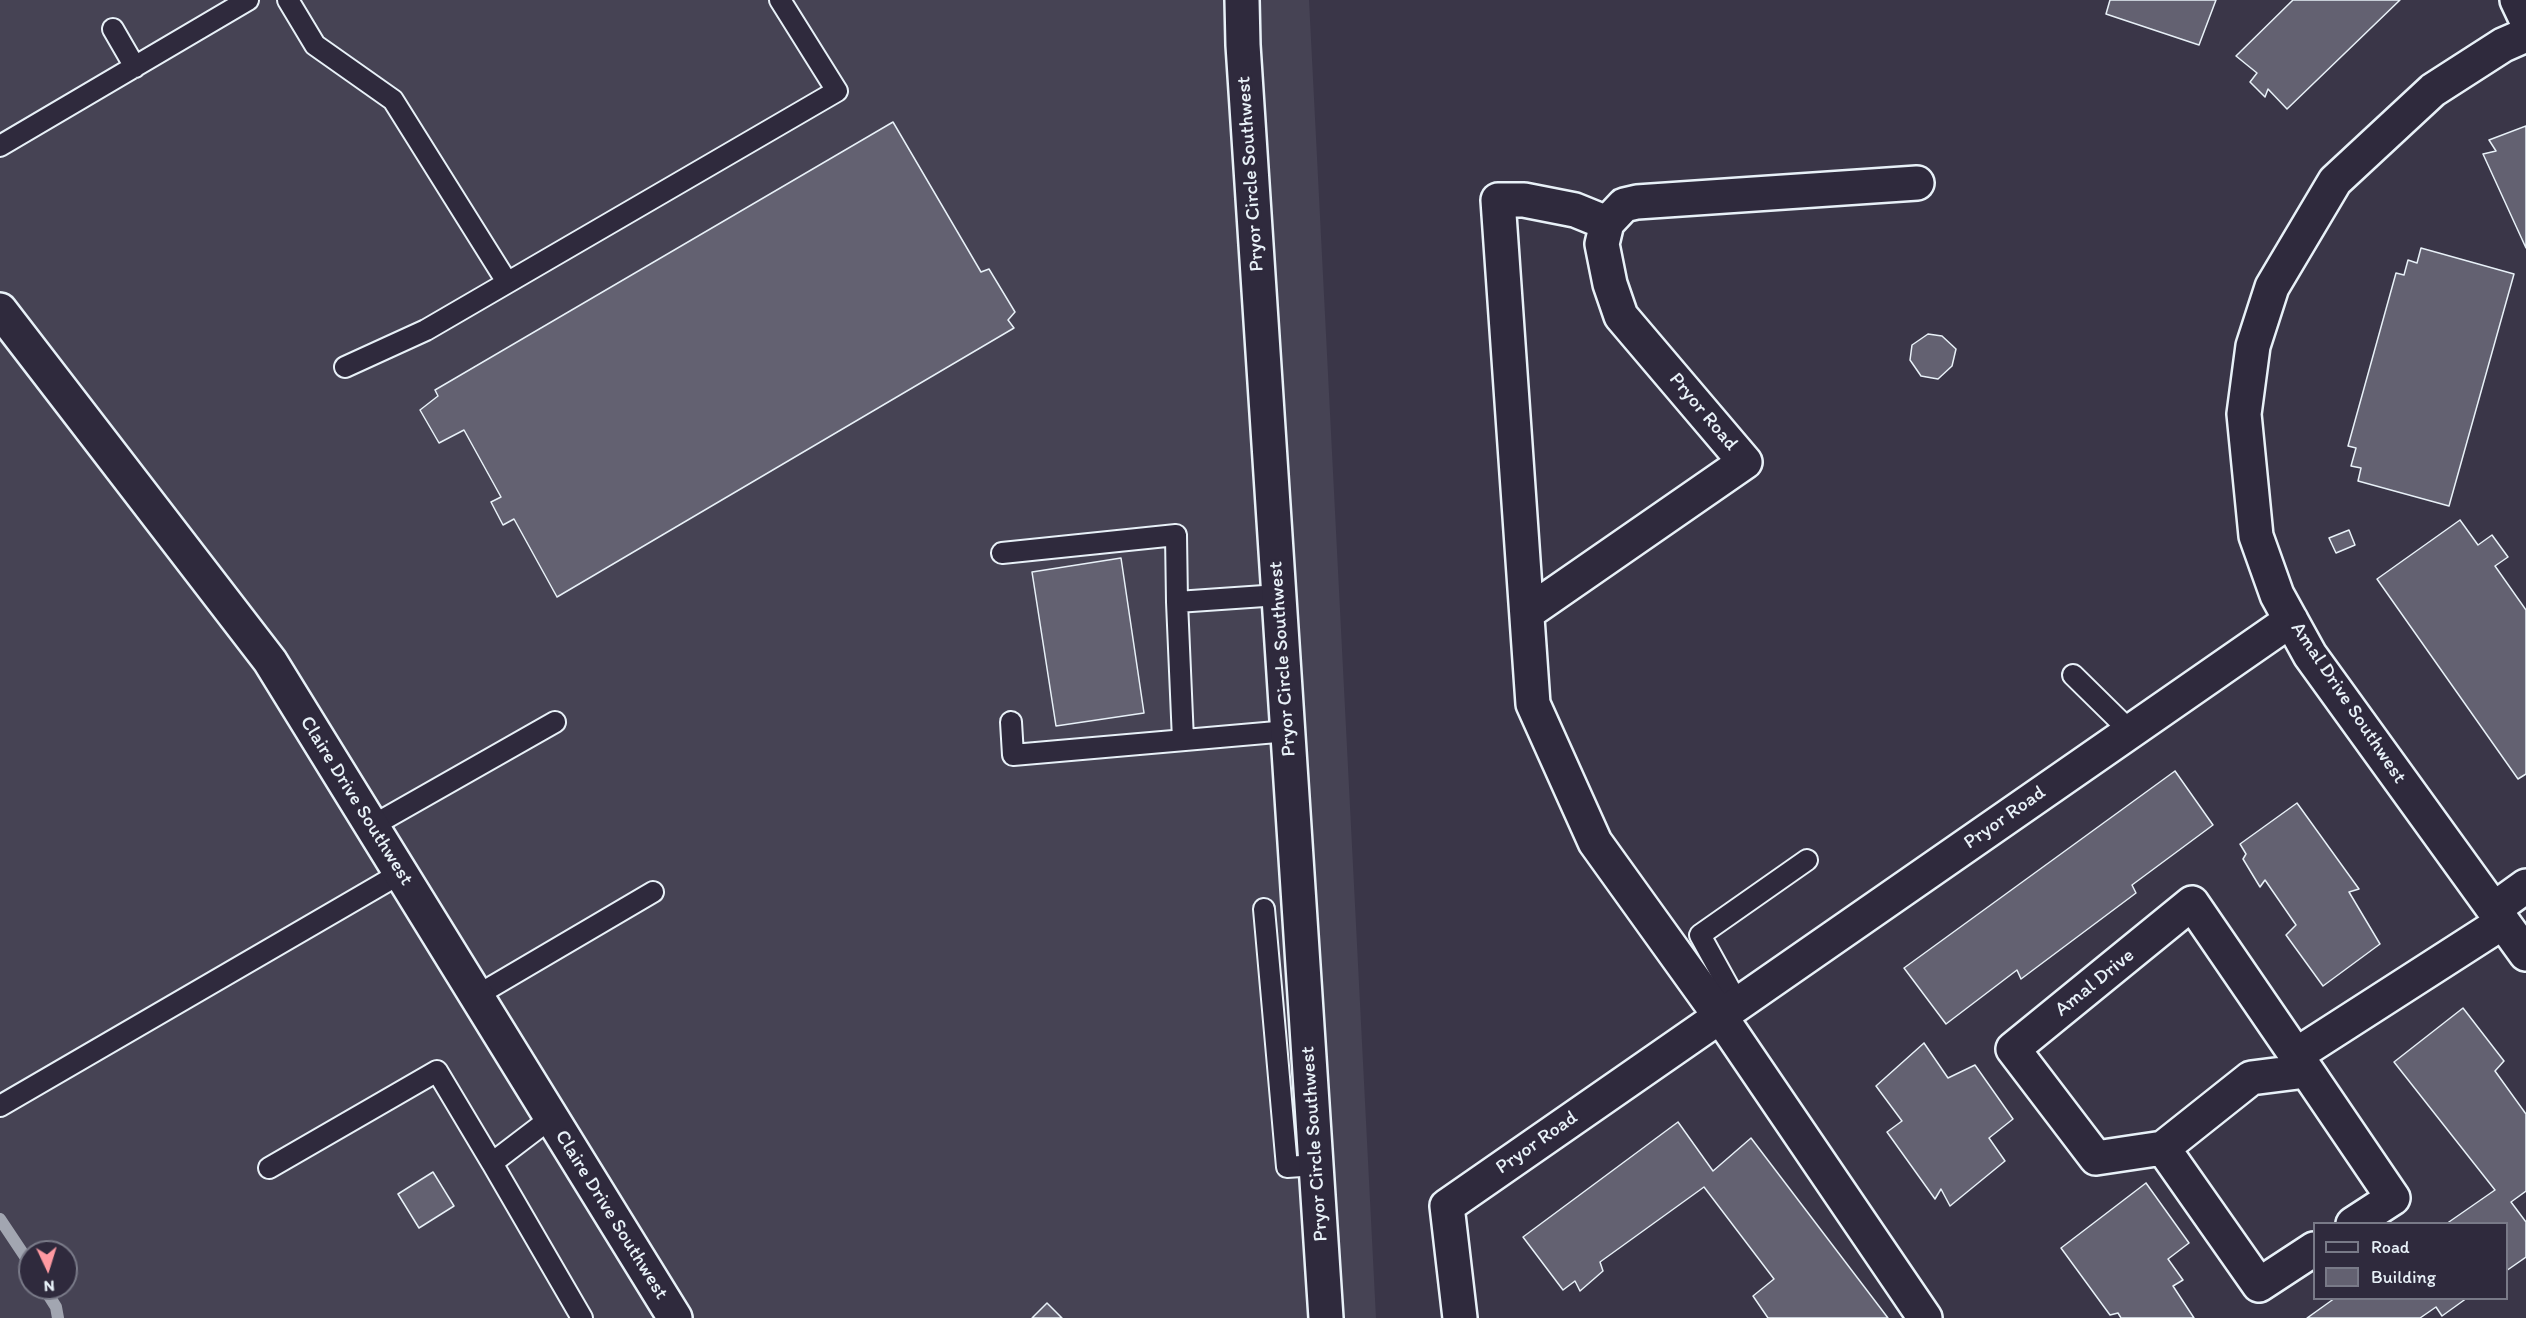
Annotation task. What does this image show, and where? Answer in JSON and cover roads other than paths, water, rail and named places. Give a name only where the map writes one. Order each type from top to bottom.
[{"type":"street","name":"Pryor Circle Southwest","points":[[1242,0],[1243,45],[1326,1318]]},
{"type":"street","points":[[2517,0],[2526,19]]},
{"type":"street","name":"Amal Drive Southwest","points":[[2526,35],[2503,45],[2433,90],[2335,181],[2271,287],[2253,346],[2244,414],[2256,536],[2277,595],[2310,655],[2526,954]]},
{"type":"street","points":[[1917,183],[1637,202],[1624,205],[1607,223],[1575,210],[1524,200],[1498,200],[1533,704],[1594,842],[1729,1010],[1925,1318]]},
{"type":"street","name":"Pryor Road","points":[[1527,613],[1745,462],[1622,316],[1610,284],[1602,244],[1607,223]]},
{"type":"street","name":"Claire Drive Southwest","points":[[0,310],[270,661],[675,1318]]},
{"type":"street","name":"Pryor Road","points":[[1460,1318],[1447,1206],[2291,620]]},
{"type":"street","points":[[2313,1250],[2259,1285],[2163,1148],[2251,1078],[2301,1063],[2498,916],[2526,886]]},
{"type":"street","name":"Amal Drive","points":[[2163,1148],[2096,1158],[2013,1049],[2192,903],[2393,1198],[2357,1222]]},
{"type":"lane","points":[[0,146],[248,0]]},
{"type":"lane","points":[[288,0],[315,45],[393,100],[507,282]]},
{"type":"lane","points":[[345,367],[426,330],[837,91],[780,0]]},
{"type":"lane","points":[[113,29],[135,67]]},
{"type":"lane","points":[[1002,553],[1176,535],[1183,740]]},
{"type":"lane","points":[[1178,602],[1279,595]]},
{"type":"lane","points":[[2073,675],[2130,731]]},
{"type":"lane","points":[[372,826],[555,722]]},
{"type":"lane","points":[[1011,722],[1013,755],[1288,731]]},
{"type":"lane","points":[[1729,1010],[1700,935],[1807,860]]},
{"type":"lane","points":[[0,1106],[400,873]]},
{"type":"lane","points":[[476,996],[653,892]]},
{"type":"lane","points":[[1299,906],[1258,909],[1287,1167],[1316,1165]]},
{"type":"lane","points":[[269,1168],[437,1071],[582,1318]]},
{"type":"lane","points":[[492,1163],[552,1118]]},
{"type":"waterway","points":[[0,1219],[18,1246]]},
{"type":"waterway","points":[[52,1300],[56,1307],[58,1318]]}]
